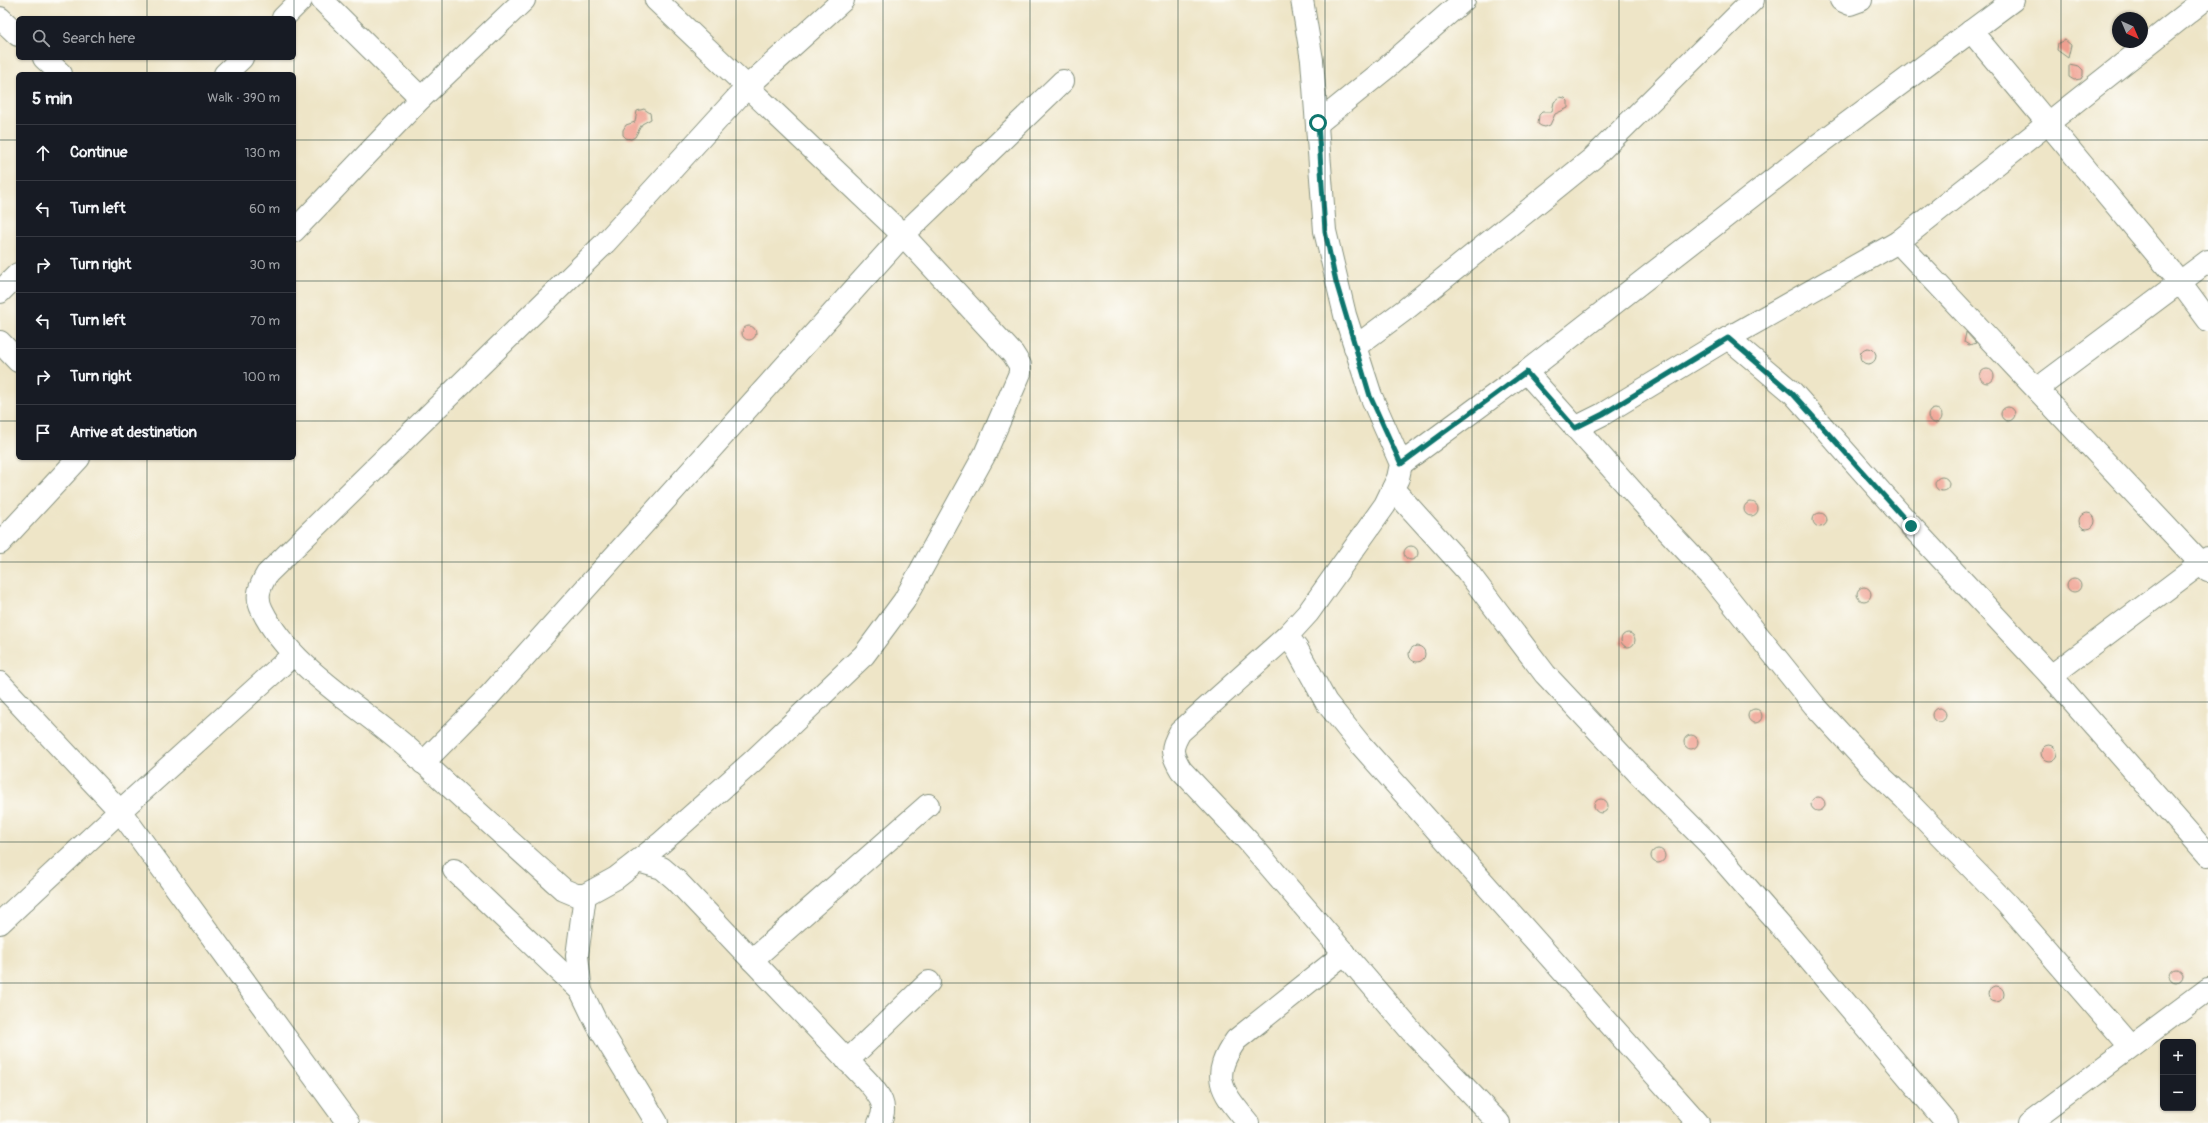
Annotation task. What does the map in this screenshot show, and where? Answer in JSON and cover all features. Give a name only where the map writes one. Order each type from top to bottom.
[{"type":"street","points":[[285,16],[301,0]]},
{"type":"street","points":[[322,0],[421,98]]},
{"type":"street","points":[[296,230],[421,98],[524,0]]},
{"type":"street","points":[[656,0],[747,87],[903,235],[1014,354],[1020,365],[1018,382],[985,454],[904,601],[882,633],[864,655],[753,761],[662,843],[616,878],[585,895],[576,895],[564,890],[397,739],[293,655],[262,610],[258,596],[258,589],[267,574],[605,243],[747,87],[843,0]]},
{"type":"street","points":[[1302,0],[1312,60],[1318,123],[1325,231],[1336,282],[1370,396],[1401,464]]},
{"type":"street","points":[[1318,123],[1385,69],[1464,0]]},
{"type":"street","points":[[1356,347],[1406,309],[1593,158],[1752,0]]},
{"type":"street","points":[[1841,0],[1850,4],[1861,0]]},
{"type":"street","points":[[1499,1123],[1412,1032],[1248,841],[1181,770],[1172,750],[1180,732],[1287,636],[1308,613],[1385,505],[1393,489],[1401,464],[1526,372],[1806,154],[2013,0]]},
{"type":"street","points":[[1575,428],[1608,411],[1728,338],[1898,242],[2204,0]]},
{"type":"street","points":[[0,18],[16,32]]},
{"type":"street","points":[[1971,31],[2180,282],[2208,320]]},
{"type":"street","points":[[46,60],[59,72]]},
{"type":"street","points":[[227,72],[240,60]]},
{"type":"street","points":[[423,763],[490,696],[903,235],[1063,81]]},
{"type":"street","points":[[1898,242],[2206,564],[2051,676]]},
{"type":"street","points":[[2037,389],[2208,261]]},
{"type":"street","points":[[0,292],[16,276]]},
{"type":"street","points":[[1728,338],[1792,393],[1911,526],[2051,676],[2208,855]]},
{"type":"street","points":[[0,342],[16,359]]},
{"type":"street","points":[[1526,372],[1575,428],[1713,578],[1814,705],[1872,768],[1904,798],[2006,903],[2130,1046]]},
{"type":"street","points":[[0,543],[77,460]]},
{"type":"street","points":[[1393,489],[1467,571],[1545,674],[1639,774],[1709,844],[1792,938],[1947,1123]]},
{"type":"street","points":[[1287,636],[1297,650],[1326,702],[1360,744],[1698,1123]]},
{"type":"street","points":[[0,923],[120,811],[293,655]]},
{"type":"street","points":[[0,683],[120,811],[348,1123]]},
{"type":"street","points":[[752,960],[928,805]]},
{"type":"street","points":[[638,861],[662,868],[671,876],[878,1094],[884,1110],[879,1123]]},
{"type":"street","points":[[454,870],[581,991],[598,1024],[657,1123]]},
{"type":"street","points":[[581,991],[577,956],[585,895]]},
{"type":"street","points":[[1248,1123],[1227,1097],[1222,1085],[1220,1070],[1224,1056],[1236,1040],[1345,953]]},
{"type":"street","points":[[847,1061],[929,982]]},
{"type":"street","points":[[2029,1123],[2208,989]]},
{"type":"building","points":[[2065,40],[2071,45],[2068,58],[2057,50],[2058,43]]},
{"type":"building","points":[[2069,64],[2079,66],[2083,70],[2081,79],[2074,80],[2069,77]]},
{"type":"building","points":[[1560,97],[1565,98],[1568,101],[1568,108],[1555,114],[1550,125],[1545,127],[1538,124],[1539,115],[1542,112],[1552,112],[1554,102]]},
{"type":"building","points":[[644,109],[650,113],[651,119],[642,124],[635,137],[631,139],[626,138],[623,135],[623,130],[626,125],[635,122],[637,111]]},
{"type":"building","points":[[746,326],[752,326],[756,330],[756,336],[752,340],[746,340],[742,336],[742,330]]},
{"type":"building","points":[[1966,332],[1976,343],[1969,345],[1964,342]]},
{"type":"building","points":[[1868,348],[1875,353],[1876,356],[1871,363],[1868,364],[1861,359],[1860,356],[1865,349]]},
{"type":"building","points":[[1984,369],[1990,369],[1994,373],[1994,379],[1990,383],[1984,383],[1980,379],[1980,373]]},
{"type":"building","points":[[2005,407],[2011,407],[2015,411],[2015,417],[2011,421],[2005,421],[2001,417],[2001,411]]},
{"type":"building","points":[[1932,409],[1938,409],[1942,413],[1942,419],[1938,423],[1932,423],[1928,419],[1928,413]]},
{"type":"building","points":[[1939,477],[1945,477],[1949,481],[1949,487],[1945,491],[1939,491],[1935,487],[1935,481]]},
{"type":"building","points":[[1748,502],[1754,502],[1758,506],[1758,512],[1754,516],[1748,516],[1744,512],[1744,506]]},
{"type":"building","points":[[1817,513],[1823,513],[1827,517],[1827,523],[1823,527],[1817,527],[1813,523],[1813,517]]},
{"type":"building","points":[[2087,513],[2094,518],[2095,521],[2090,528],[2087,529],[2080,524],[2079,521],[2084,514]]},
{"type":"building","points":[[1408,546],[1414,546],[1418,550],[1418,556],[1414,560],[1408,560],[1404,556],[1404,550]]},
{"type":"building","points":[[2071,578],[2077,578],[2081,582],[2081,588],[2077,592],[2071,592],[2067,588],[2067,582]]},
{"type":"building","points":[[1861,587],[1867,587],[1871,591],[1871,597],[1867,601],[1861,601],[1857,597],[1857,591]]},
{"type":"building","points":[[1625,633],[1631,633],[1635,637],[1635,643],[1631,647],[1625,647],[1621,643],[1621,637]]},
{"type":"building","points":[[1417,646],[1424,651],[1425,654],[1420,661],[1417,662],[1410,657],[1409,654],[1414,647]]},
{"type":"building","points":[[1936,708],[1942,708],[1946,712],[1946,718],[1942,722],[1936,722],[1932,718],[1932,712]]},
{"type":"building","points":[[1752,709],[1758,709],[1762,713],[1762,719],[1758,723],[1752,723],[1748,719],[1748,713]]},
{"type":"building","points":[[1688,735],[1694,735],[1698,739],[1698,745],[1694,749],[1688,749],[1684,745],[1684,739]]},
{"type":"building","points":[[2049,745],[2056,750],[2057,753],[2052,760],[2049,761],[2042,756],[2041,753],[2046,746]]},
{"type":"building","points":[[1815,797],[1821,797],[1825,801],[1825,807],[1821,811],[1815,811],[1811,807],[1811,801]]},
{"type":"building","points":[[1598,799],[1604,799],[1608,803],[1608,809],[1604,813],[1598,813],[1594,809],[1594,803]]},
{"type":"building","points":[[1655,849],[1661,849],[1665,853],[1665,859],[1661,863],[1655,863],[1651,859],[1651,853]]},
{"type":"building","points":[[2173,968],[2179,968],[2183,972],[2183,978],[2179,982],[2173,982],[2169,978],[2169,972]]},
{"type":"building","points":[[1996,986],[2003,991],[2004,994],[1999,1001],[1996,1002],[1989,997],[1988,994],[1993,987]]},
{"type":"route","points":[[1318,123],[1325,231],[1336,282],[1370,396],[1401,464],[1526,372],[1575,428],[1603,414],[1666,376],[1702,352],[1728,338],[1792,393],[1911,526]]}]
